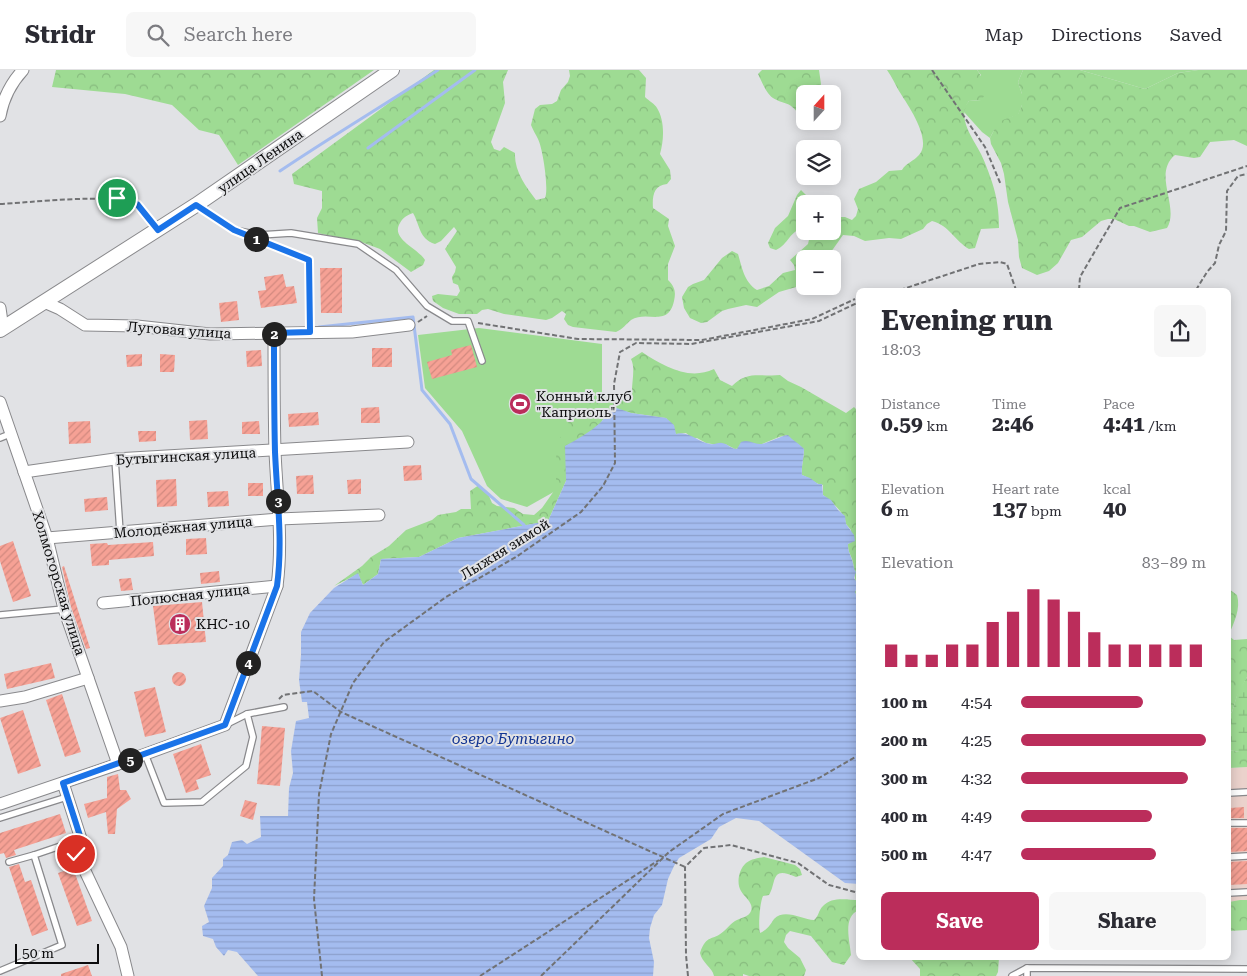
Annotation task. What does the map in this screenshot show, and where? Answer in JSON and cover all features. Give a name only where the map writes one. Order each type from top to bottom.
[{"type":"street","points":[[0,116],[2,104],[16,77],[23,70]]},
{"type":"street","name":"улица Ленина","points":[[1,329],[196,205],[392,70]]},
{"type":"street","name":"Луговая улица","points":[[44,302],[85,324],[137,326],[210,334],[352,332],[409,325]]},
{"type":"street","points":[[0,308],[1,329]]},
{"type":"street","points":[[0,804],[225,725],[277,586],[280,566],[275,451],[274,333]]},
{"type":"street","name":"Холмогорская улица","points":[[0,402],[5,436],[24,472],[47,538],[64,609],[118,764]]},
{"type":"street","name":"Бутыгинская улица","points":[[24,472],[115,459],[408,442]]},
{"type":"street","name":"Молодёжная улица","points":[[47,538],[279,519],[379,515]]},
{"type":"street","name":"Полюсная улица","points":[[103,604],[277,586]]},
{"type":"street","points":[[0,701],[25,697],[88,678]]},
{"type":"street","points":[[63,783],[81,839],[76,854],[121,947],[128,976]]},
{"type":"lane","points":[[196,205],[234,230],[309,260],[310,332]]},
{"type":"lane","points":[[234,230],[260,235],[291,233],[358,244],[396,270],[427,306],[452,321],[468,321],[482,361]]},
{"type":"lane","points":[[115,459],[120,532]]},
{"type":"lane","points":[[0,616],[64,609]]},
{"type":"lane","points":[[225,725],[247,714],[284,707]]},
{"type":"lane","points":[[145,754],[164,803],[202,802],[246,766],[253,737],[247,714]]},
{"type":"lane","points":[[1231,793],[1247,792]]},
{"type":"lane","points":[[23,796],[27,810]]},
{"type":"lane","points":[[0,818],[67,796]]},
{"type":"lane","points":[[1231,823],[1247,823]]},
{"type":"lane","points":[[9,862],[34,856],[81,839]]},
{"type":"lane","points":[[0,971],[62,945],[34,856]]},
{"type":"lane","points":[[1231,857],[1247,856]]},
{"type":"lane","points":[[1231,893],[1247,892]]},
{"type":"lane","points":[[1012,976],[1027,968],[1247,969]]},
{"type":"lane","points":[[1027,968],[1027,976]]},
{"type":"path","points":[[932,70],[985,147],[1001,185]]},
{"type":"path","points":[[1079,288],[1080,277],[1120,208],[1247,166]]},
{"type":"path","points":[[1197,288],[1215,263],[1219,245],[1226,231],[1228,191],[1238,176],[1247,174]]},
{"type":"path","points":[[0,204],[68,199],[117,198],[137,204],[158,230]]},
{"type":"path","points":[[906,288],[979,264],[1000,262],[1007,264],[1015,288]]},
{"type":"path","points":[[468,321],[578,339],[702,340],[812,319],[855,299]]},
{"type":"path","name":"Лыжня зимой","points":[[322,976],[314,898],[319,794],[331,734],[354,683],[384,642],[446,597],[516,557],[581,512],[603,486],[615,463],[614,384],[620,352],[636,343],[691,344],[819,321],[856,303]]},
{"type":"path","points":[[266,710],[283,695],[313,691],[341,712],[685,867]]},
{"type":"path","points":[[480,976],[664,858],[723,814],[819,778],[856,757]]},
{"type":"path","points":[[688,976],[685,867],[704,848],[731,845],[798,863],[829,885],[856,893]]},
{"type":"path","points":[[542,976],[664,858]]},
{"type":"shaded area","points":[[1247,767],[1247,900],[1231,902],[1231,768]]},
{"type":"green space","points":[[56,70],[374,70],[238,165],[219,135],[199,130],[172,105],[125,94],[52,87]]},
{"type":"green space","points":[[434,70],[508,70],[503,82],[505,103],[491,142],[494,149],[500,151],[504,147],[515,153],[516,166],[536,200],[545,198],[546,187],[542,151],[531,125],[535,109],[540,105],[552,104],[557,101],[561,90],[568,82],[569,70],[639,70],[646,78],[645,97],[660,113],[663,137],[660,154],[670,170],[671,179],[667,184],[659,186],[654,195],[653,204],[653,208],[669,219],[668,226],[675,246],[668,264],[668,280],[674,287],[675,298],[667,314],[656,317],[637,317],[616,332],[573,327],[568,325],[564,319],[566,314],[562,311],[546,320],[504,314],[488,309],[482,310],[477,314],[459,314],[443,308],[433,301],[432,296],[438,294],[457,296],[460,291],[458,285],[453,283],[452,277],[456,267],[445,249],[457,231],[454,227],[441,241],[435,244],[423,235],[413,213],[403,219],[398,229],[399,234],[425,260],[423,265],[411,272],[380,249],[364,243],[318,233],[317,218],[322,208],[322,191],[294,184],[292,174]]},
{"type":"green space","points":[[762,70],[819,70],[821,84],[796,85],[796,111],[788,104],[773,98],[764,87],[758,74]]},
{"type":"green space","points":[[887,70],[977,70],[982,79],[985,95],[981,100],[969,101],[964,114],[967,128],[984,160],[992,182],[999,216],[999,228],[981,229],[975,248],[969,249],[943,226],[932,221],[923,229],[901,239],[889,238],[865,241],[854,236],[843,235],[841,238],[841,217],[852,220],[856,216],[858,209],[854,199],[859,189],[876,182],[889,171],[902,170],[919,155],[922,148],[923,140],[917,122]]},
{"type":"green space","points":[[977,70],[1023,70],[1018,82],[1022,94],[1022,105],[1018,115],[1001,123],[990,138],[964,112],[965,106],[969,101],[981,100],[981,75]]},
{"type":"green space","points":[[1023,70],[1080,70],[1145,89],[1178,73],[1198,70],[1247,70],[1247,146],[1234,140],[1210,142],[1200,157],[1175,155],[1166,171],[1170,210],[1170,220],[1167,228],[1150,232],[1114,219],[1101,221],[1082,237],[1071,240],[1058,263],[1049,271],[1037,275],[1022,268],[1004,174],[990,138],[998,122],[1018,114],[1022,105],[1022,94],[1018,82]]},
{"type":"green space","points":[[1080,70],[1198,70],[1178,73],[1145,89]]},
{"type":"green space","points":[[801,190],[806,195],[797,195]]},
{"type":"green space","points":[[796,197],[796,231],[776,250],[770,248],[768,243],[775,228],[788,216]]},
{"type":"green space","points":[[809,240],[839,240],[832,250],[801,250],[808,244]]},
{"type":"green space","points":[[732,251],[738,254],[744,274],[749,283],[757,290],[769,286],[783,273],[795,270],[790,260],[796,255],[796,287],[779,292],[757,307],[746,305],[728,309],[707,322],[701,323],[690,318],[684,308],[682,297],[688,287],[704,280],[722,258]]},
{"type":"green space","name":"Конный клуб \"Каприоль\"","points":[[479,328],[602,344],[602,421],[559,489],[527,507],[501,499],[487,486],[462,431],[425,388],[418,335]]},
{"type":"green space","points":[[642,352],[667,367],[686,373],[705,372],[714,369],[720,380],[732,386],[749,376],[780,375],[846,413],[854,407],[856,409],[856,584],[854,566],[848,547],[848,544],[851,542],[851,530],[841,512],[823,495],[823,485],[802,475],[804,449],[787,435],[762,444],[735,449],[725,444],[706,443],[697,438],[692,438],[686,433],[676,434],[666,418],[631,413],[614,408],[592,429],[565,446],[566,481],[548,521],[458,538],[419,557],[381,559],[378,574],[363,585],[358,574],[334,586],[362,566],[371,557],[389,546],[406,530],[432,520],[438,515],[456,512],[461,509],[471,509],[470,491],[479,485],[489,496],[492,503],[497,506],[514,508],[523,514],[534,515],[542,508],[556,488],[556,457],[560,438],[568,425],[569,418],[582,406],[599,395],[616,400],[632,396],[633,372],[631,359]]},
{"type":"green space","points":[[1231,590],[1237,595],[1236,615],[1231,629]]},
{"type":"green space","points":[[1231,638],[1234,640],[1247,639],[1247,677],[1237,696],[1231,713]]},
{"type":"green space","points":[[1247,677],[1247,752],[1231,750],[1231,713],[1238,692]]},
{"type":"green space","points":[[1231,750],[1247,752],[1247,767],[1231,768]]},
{"type":"green space","points":[[764,857],[795,865],[800,869],[802,875],[796,877],[782,873],[778,874],[769,895],[763,896],[762,899],[759,920],[760,933],[774,919],[783,914],[814,920],[823,906],[831,901],[840,899],[856,900],[856,912],[850,918],[848,930],[851,955],[844,965],[832,962],[811,936],[790,931],[786,935],[784,942],[800,958],[806,970],[804,976],[749,976],[743,974],[743,976],[714,976],[700,953],[708,940],[720,934],[733,922],[750,913],[751,905],[739,888],[739,876],[746,863]]},
{"type":"green space","points":[[1247,900],[1247,930],[1231,931],[1231,902]]},
{"type":"green space","points":[[912,960],[999,960],[996,976],[920,976],[920,969]]},
{"type":"water","name":"озеро Бутыгино","points":[[614,407],[631,413],[666,418],[674,425],[676,434],[689,435],[706,443],[726,444],[735,449],[744,441],[763,444],[788,435],[804,449],[802,475],[818,484],[822,484],[823,495],[831,500],[845,516],[846,524],[854,535],[855,541],[848,544],[848,547],[856,572],[854,578],[856,581],[856,884],[845,883],[759,821],[736,818],[719,827],[711,839],[679,858],[674,866],[668,879],[662,905],[654,915],[650,928],[649,938],[654,962],[653,976],[258,976],[237,952],[228,950],[224,956],[216,947],[213,939],[203,936],[202,926],[209,922],[204,906],[212,888],[212,878],[223,866],[223,859],[228,855],[232,842],[242,840],[247,844],[261,837],[260,816],[288,816],[289,788],[293,773],[291,751],[296,721],[309,718],[307,702],[302,702],[299,680],[301,632],[310,613],[334,588],[358,573],[363,585],[378,574],[381,559],[419,557],[458,538],[548,521],[566,481],[565,446],[596,426]]},
{"type":"building","points":[[320,268],[342,268],[342,313],[321,313]]},
{"type":"building","points":[[283,274],[286,287],[294,286],[297,303],[261,308],[258,291],[266,290],[264,277]]},
{"type":"building","points":[[237,301],[239,320],[221,322],[219,303]]},
{"type":"building","points":[[471,345],[477,367],[432,379],[427,362],[452,355],[451,350]]},
{"type":"building","points":[[372,348],[392,348],[392,367],[372,367]]},
{"type":"building","points":[[261,350],[262,366],[247,367],[246,351]]},
{"type":"building","points":[[142,354],[142,366],[127,367],[126,355]]},
{"type":"building","points":[[160,354],[175,355],[174,372],[160,372]]},
{"type":"building","points":[[379,407],[380,423],[361,423],[361,408]]},
{"type":"building","points":[[318,412],[319,425],[289,427],[288,414]]},
{"type":"building","points":[[207,420],[208,439],[190,440],[189,421]]},
{"type":"building","points":[[90,421],[91,443],[69,444],[68,422]]},
{"type":"building","points":[[259,421],[260,434],[242,434],[242,422]]},
{"type":"building","points":[[138,431],[156,431],[156,441],[139,442]]},
{"type":"building","points":[[421,465],[422,480],[404,481],[403,466]]},
{"type":"building","points":[[313,475],[314,494],[297,494],[296,476]]},
{"type":"building","points":[[176,479],[177,506],[157,507],[156,480]]},
{"type":"building","points":[[361,479],[361,494],[348,494],[347,480]]},
{"type":"building","points":[[248,483],[263,483],[263,496],[248,496]]},
{"type":"building","points":[[228,491],[229,506],[208,507],[207,492]]},
{"type":"building","points":[[107,497],[108,510],[85,512],[84,499]]},
{"type":"building","points":[[206,538],[207,554],[186,555],[186,539]]},
{"type":"building","points":[[13,541],[31,596],[13,602],[0,561],[0,546]]},
{"type":"building","points":[[153,542],[154,556],[109,560],[109,565],[92,566],[90,544],[107,543],[108,545]]},
{"type":"building","points":[[64,566],[90,648],[86,649],[71,607],[62,567]]},
{"type":"building","points":[[219,571],[220,582],[201,584],[200,573]]},
{"type":"building","points":[[131,578],[133,590],[121,591],[119,579]]},
{"type":"building","name":"КНС-10","points":[[202,602],[206,642],[158,645],[153,606]]},
{"type":"building","points":[[51,663],[55,678],[7,689],[4,674]]},
{"type":"building","points":[[179,672],[184,674],[186,679],[184,684],[179,686],[174,684],[172,679],[174,674]]},
{"type":"building","points":[[155,687],[166,732],[145,737],[134,692]]},
{"type":"building","points":[[62,694],[81,752],[65,757],[46,700]]},
{"type":"building","points":[[23,710],[41,766],[18,774],[0,718]]},
{"type":"building","points":[[262,726],[285,728],[280,786],[257,784]]},
{"type":"building","points":[[201,744],[211,775],[196,780],[199,789],[186,793],[173,754]]},
{"type":"building","points":[[118,774],[120,790],[126,790],[131,799],[117,809],[115,834],[108,834],[106,812],[88,818],[84,804],[107,798],[107,777]]},
{"type":"building","points":[[245,800],[257,803],[253,820],[240,816]]},
{"type":"building","points":[[1244,807],[1244,818],[1231,818],[1231,808]]},
{"type":"building","points":[[60,814],[66,833],[14,850],[16,855],[6,858],[4,853],[0,854],[0,833]]},
{"type":"building","points":[[1231,828],[1247,828],[1247,851],[1231,852]]},
{"type":"building","points":[[1247,861],[1247,884],[1231,885],[1231,862]]},
{"type":"building","points":[[19,864],[25,882],[31,880],[48,930],[32,936],[9,867]]},
{"type":"building","points":[[73,868],[92,921],[77,926],[58,873]]},
{"type":"building","points":[[88,965],[92,976],[61,976],[61,974]]},
{"type":"waterway","points":[[280,171],[438,70]]},
{"type":"waterway","points":[[368,148],[475,70]]},
{"type":"waterway","points":[[319,327],[413,317],[422,390],[450,424],[471,479],[524,525]]},
{"type":"place","name":"Конный клуб \"Каприоль\"","points":[[520,404]]},
{"type":"place","name":"КНС-10","points":[[180,624]]},
{"type":"route","points":[[76,854],[81,839],[63,783],[225,725],[277,586],[280,566],[275,451],[274,333],[310,332],[309,260],[234,230],[196,205],[158,230],[137,204],[117,198]]}]
